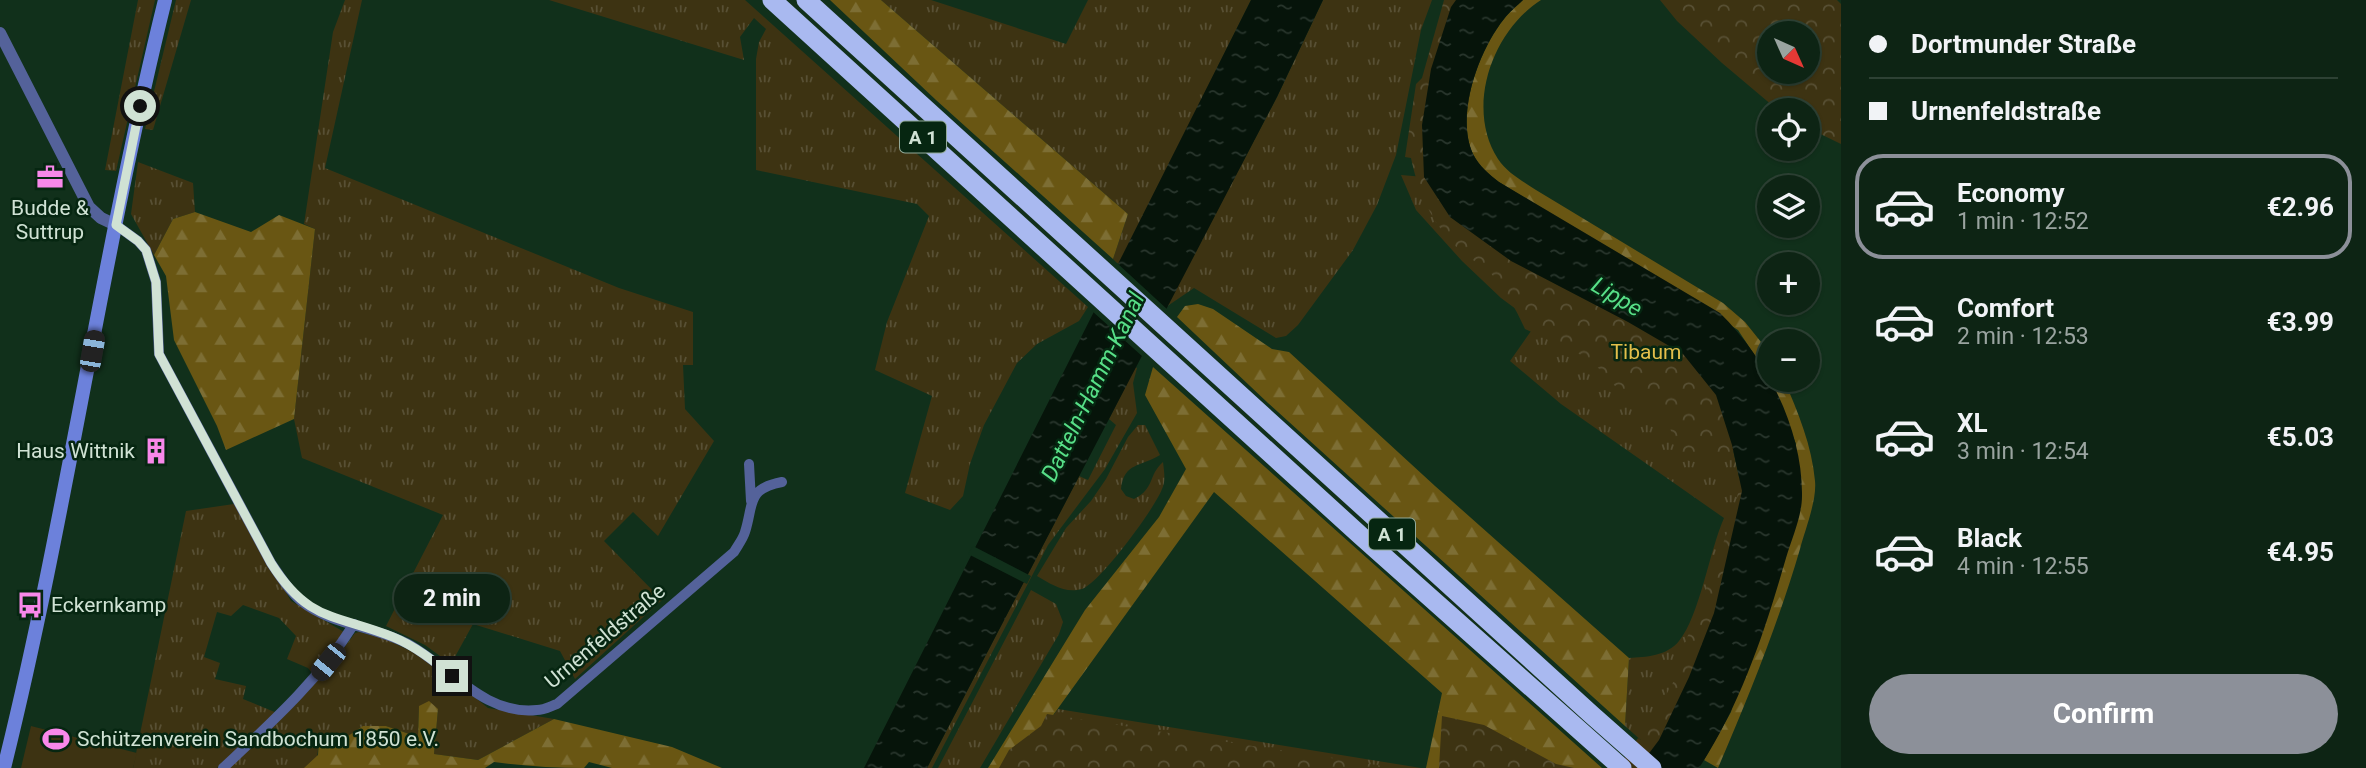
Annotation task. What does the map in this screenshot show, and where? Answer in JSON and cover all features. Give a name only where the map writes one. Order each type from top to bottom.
[{"type":"highway","name":"A 1","points":[[772,0],[1181,373],[1622,768]]},
{"type":"highway","name":"A 1","points":[[806,0],[1652,768]]},
{"type":"main road","points":[[4,768],[41,608],[116,225],[165,0]]},
{"type":"street","points":[[0,33],[89,207],[101,218],[116,225]]},
{"type":"street","name":"Urnenfeldstraße","points":[[116,225],[146,250],[156,282],[159,354],[271,563],[299,600],[322,614],[411,646],[467,688],[484,697],[515,708],[537,710],[558,704],[734,552],[745,533],[751,500],[749,464]]},
{"type":"street","points":[[751,500],[770,484],[782,482]]},
{"type":"street","points":[[223,768],[296,699],[328,662],[354,624]]},
{"type":"green space","points":[[138,0],[155,0],[116,171],[105,170]]},
{"type":"green space","points":[[176,0],[191,0],[153,130],[145,129]]},
{"type":"green space","points":[[345,0],[362,0],[325,168],[619,288],[693,312],[693,365],[683,365],[685,409],[714,441],[658,536],[633,512],[604,541],[662,600],[575,679],[560,651],[473,624],[451,664],[425,645],[386,626],[443,515],[302,458],[294,419],[315,229],[304,224],[333,32]]},
{"type":"green space","points":[[549,0],[745,0],[1088,307],[1079,321],[1037,344],[1017,363],[984,425],[970,464],[963,496],[950,510],[905,493],[932,396],[875,370],[887,322],[929,216],[917,204],[756,170],[756,59],[759,42],[766,29],[754,18],[740,37],[744,60]]},
{"type":"green space","points":[[830,0],[881,0],[1128,214],[1113,259],[936,100]]},
{"type":"green space","points":[[881,0],[931,0],[1066,44],[1088,0],[1251,0],[1119,265],[1113,259],[1128,214]]},
{"type":"green space","points":[[1323,0],[1432,0],[1421,30],[1396,155],[1377,205],[1353,250],[1298,325],[1286,336],[1276,338],[1194,288],[1166,307],[1277,97]]},
{"type":"green space","name":"Tibaum","points":[[1444,0],[1485,0],[1456,176],[1654,304],[1768,446],[1665,768],[1618,768],[1638,738],[1641,740],[1676,677],[1678,662],[1730,525],[1738,493],[1739,475],[1735,451],[1689,461],[1685,458],[1669,427],[1649,402],[1615,386],[1590,359],[1525,329],[1509,298],[1494,277],[1454,245],[1437,223],[1424,199],[1411,158],[1405,157],[1416,84],[1422,78]]},
{"type":"green space","points":[[1523,0],[1541,0],[1509,31],[1497,50],[1489,72],[1484,94],[1484,117],[1488,139],[1498,159],[1511,173],[1536,190],[1723,303],[1745,322],[1757,337],[1757,359],[1738,330],[1499,182],[1484,170],[1475,158],[1468,138],[1467,121],[1472,83],[1486,48],[1506,16]]},
{"type":"green space","points":[[1660,0],[1837,0],[1841,4],[1841,144],[1820,134],[1820,98],[1764,98],[1677,21]]},
{"type":"green space","points":[[138,162],[193,183],[195,212],[173,219],[154,255],[131,214]]},
{"type":"green space","points":[[1401,175],[1424,177],[1732,445],[1742,491],[1714,613],[1652,750],[1625,726],[1629,658],[1662,653],[1679,641],[1699,600],[1724,518],[1561,404],[1510,361],[1536,324],[1501,298],[1462,261],[1416,210]]},
{"type":"green space","points":[[195,212],[251,232],[279,215],[315,229],[294,419],[226,450],[217,426],[174,340],[166,276],[154,255],[173,219]]},
{"type":"green space","points":[[1198,304],[1213,309],[1272,349],[1289,352],[1629,658],[1625,726],[1268,403],[1177,317],[1185,306]]},
{"type":"green space","points":[[1135,367],[1137,368],[1133,383],[1137,413],[1105,469],[1048,545],[932,768],[927,768],[1079,476],[1088,480],[1116,425],[1109,419]]},
{"type":"green space","points":[[1153,367],[1602,768],[1426,768],[1442,693],[1214,492],[1015,768],[988,768],[1085,610],[1159,517],[1186,469],[1145,395]]},
{"type":"green space","points":[[1776,392],[1789,392],[1799,417],[1813,468],[1814,497],[1773,632],[1718,768],[1704,760],[1731,712],[1796,444]]},
{"type":"green space","points":[[1138,425],[1145,425],[1160,455],[1134,466],[1126,474],[1121,489],[1126,496],[1134,499],[1141,495],[1163,462],[1163,486],[1149,512],[1101,574],[1082,589],[1064,589],[1037,576],[1066,528],[1091,501],[1106,479],[1128,437]]},
{"type":"green space","points":[[234,504],[291,601],[344,632],[314,675],[308,668],[287,659],[296,636],[279,618],[243,605],[231,616],[217,612],[204,657],[220,663],[215,679],[246,686],[243,699],[277,713],[217,768],[133,768],[186,511]]},
{"type":"green space","points":[[1031,590],[1056,604],[1063,622],[1059,634],[980,768],[938,768]]},
{"type":"green space","points":[[355,633],[386,639],[427,659],[488,708],[554,719],[478,760],[434,754],[438,709],[419,706],[418,737],[386,726],[345,738],[330,748],[319,740],[316,768],[227,768],[295,705]]},
{"type":"green space","points":[[429,701],[438,709],[434,754],[478,760],[554,719],[672,747],[722,768],[612,768],[589,762],[584,768],[561,768],[494,762],[485,768],[304,768],[318,755],[319,740],[330,748],[363,726],[386,726],[418,737],[419,706]]},
{"type":"green space","points":[[1058,709],[1421,768],[1015,768]]},
{"type":"green space","points":[[1047,714],[1395,768],[999,768],[1009,750],[1041,726]]},
{"type":"green space","points":[[1442,716],[1484,725],[1556,764],[1574,768],[1439,768]]},
{"type":"green space","name":"Schützenverein Sandbochum 1850 e.V.","points":[[31,726],[137,753],[133,768],[21,768]]},
{"type":"water","name":"Datteln-Hamm-Kanal","points":[[1251,0],[1323,0],[1277,97],[927,768],[864,768]]},
{"type":"water","name":"Lippe","points":[[1456,0],[1523,0],[1506,16],[1495,32],[1472,83],[1468,102],[1468,138],[1478,162],[1499,182],[1720,313],[1757,359],[1757,392],[1777,392],[1789,421],[1801,471],[1802,504],[1799,519],[1750,666],[1714,744],[1699,768],[1638,768],[1659,740],[1689,677],[1714,613],[1742,491],[1732,445],[1716,395],[1683,354],[1511,261],[1450,217],[1424,177],[1422,125],[1431,69],[1451,7]]},
{"type":"pier","points":[[1117,263],[1168,310],[1143,357],[1092,311]]},
{"type":"pier","points":[[973,546],[1031,576],[1027,584],[968,554]]},
{"type":"place","name":"Budde & Suttrup","points":[[50,177]]},
{"type":"place","name":"Haus Wittnik","points":[[156,451]]},
{"type":"place","name":"Eckernkamp","points":[[30,605]]},
{"type":"place","name":"Schützenverein Sandbochum 1850 e.V.","points":[[56,739]]},
{"type":"route","points":[[140,106],[116,225],[146,250],[156,282],[159,354],[271,563],[291,591],[307,605],[322,614],[411,646],[452,676]]}]
